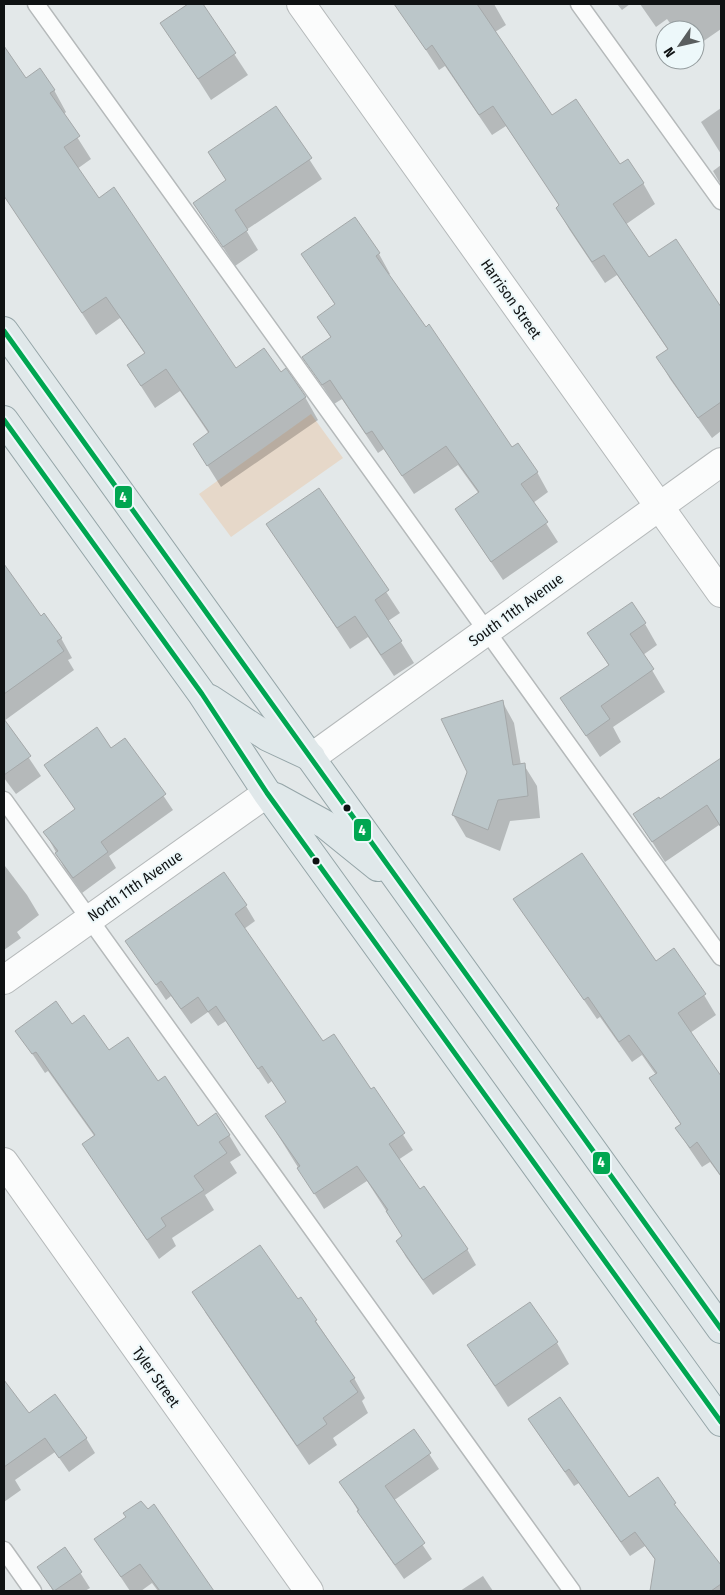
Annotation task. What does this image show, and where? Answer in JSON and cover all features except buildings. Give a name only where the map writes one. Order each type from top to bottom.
[{"type":"main road","points":[[4,330],[721,1329]]},
{"type":"main road","points":[[4,420],[202,694],[267,793],[721,1422]]},
{"type":"main road","points":[[202,694],[268,737],[312,757]]},
{"type":"main road","points":[[267,793],[326,826],[366,855],[412,898]]},
{"type":"street","name":"Harrison Street","points":[[301,4],[721,593]]},
{"type":"street","name":"South 11th Avenue","points":[[312,757],[721,462]]},
{"type":"street","name":"North 11th Avenue","points":[[4,980],[88,918],[267,793]]},
{"type":"street","name":"Tyler Street","points":[[4,1162],[309,1591]]},
{"type":"lane","points":[[36,4],[721,957]]},
{"type":"lane","points":[[579,4],[721,201]]},
{"type":"lane","points":[[4,800],[572,1591]]},
{"type":"lane","points":[[4,1550],[33,1591]]},
{"type":"shaded area","points":[[311,414],[343,458],[231,537],[199,494]]},
{"type":"transit line","name":"4","points":[[4,331],[721,1329]]},
{"type":"transit line","name":"4","points":[[4,420],[202,694],[267,793],[721,1422]]}]
